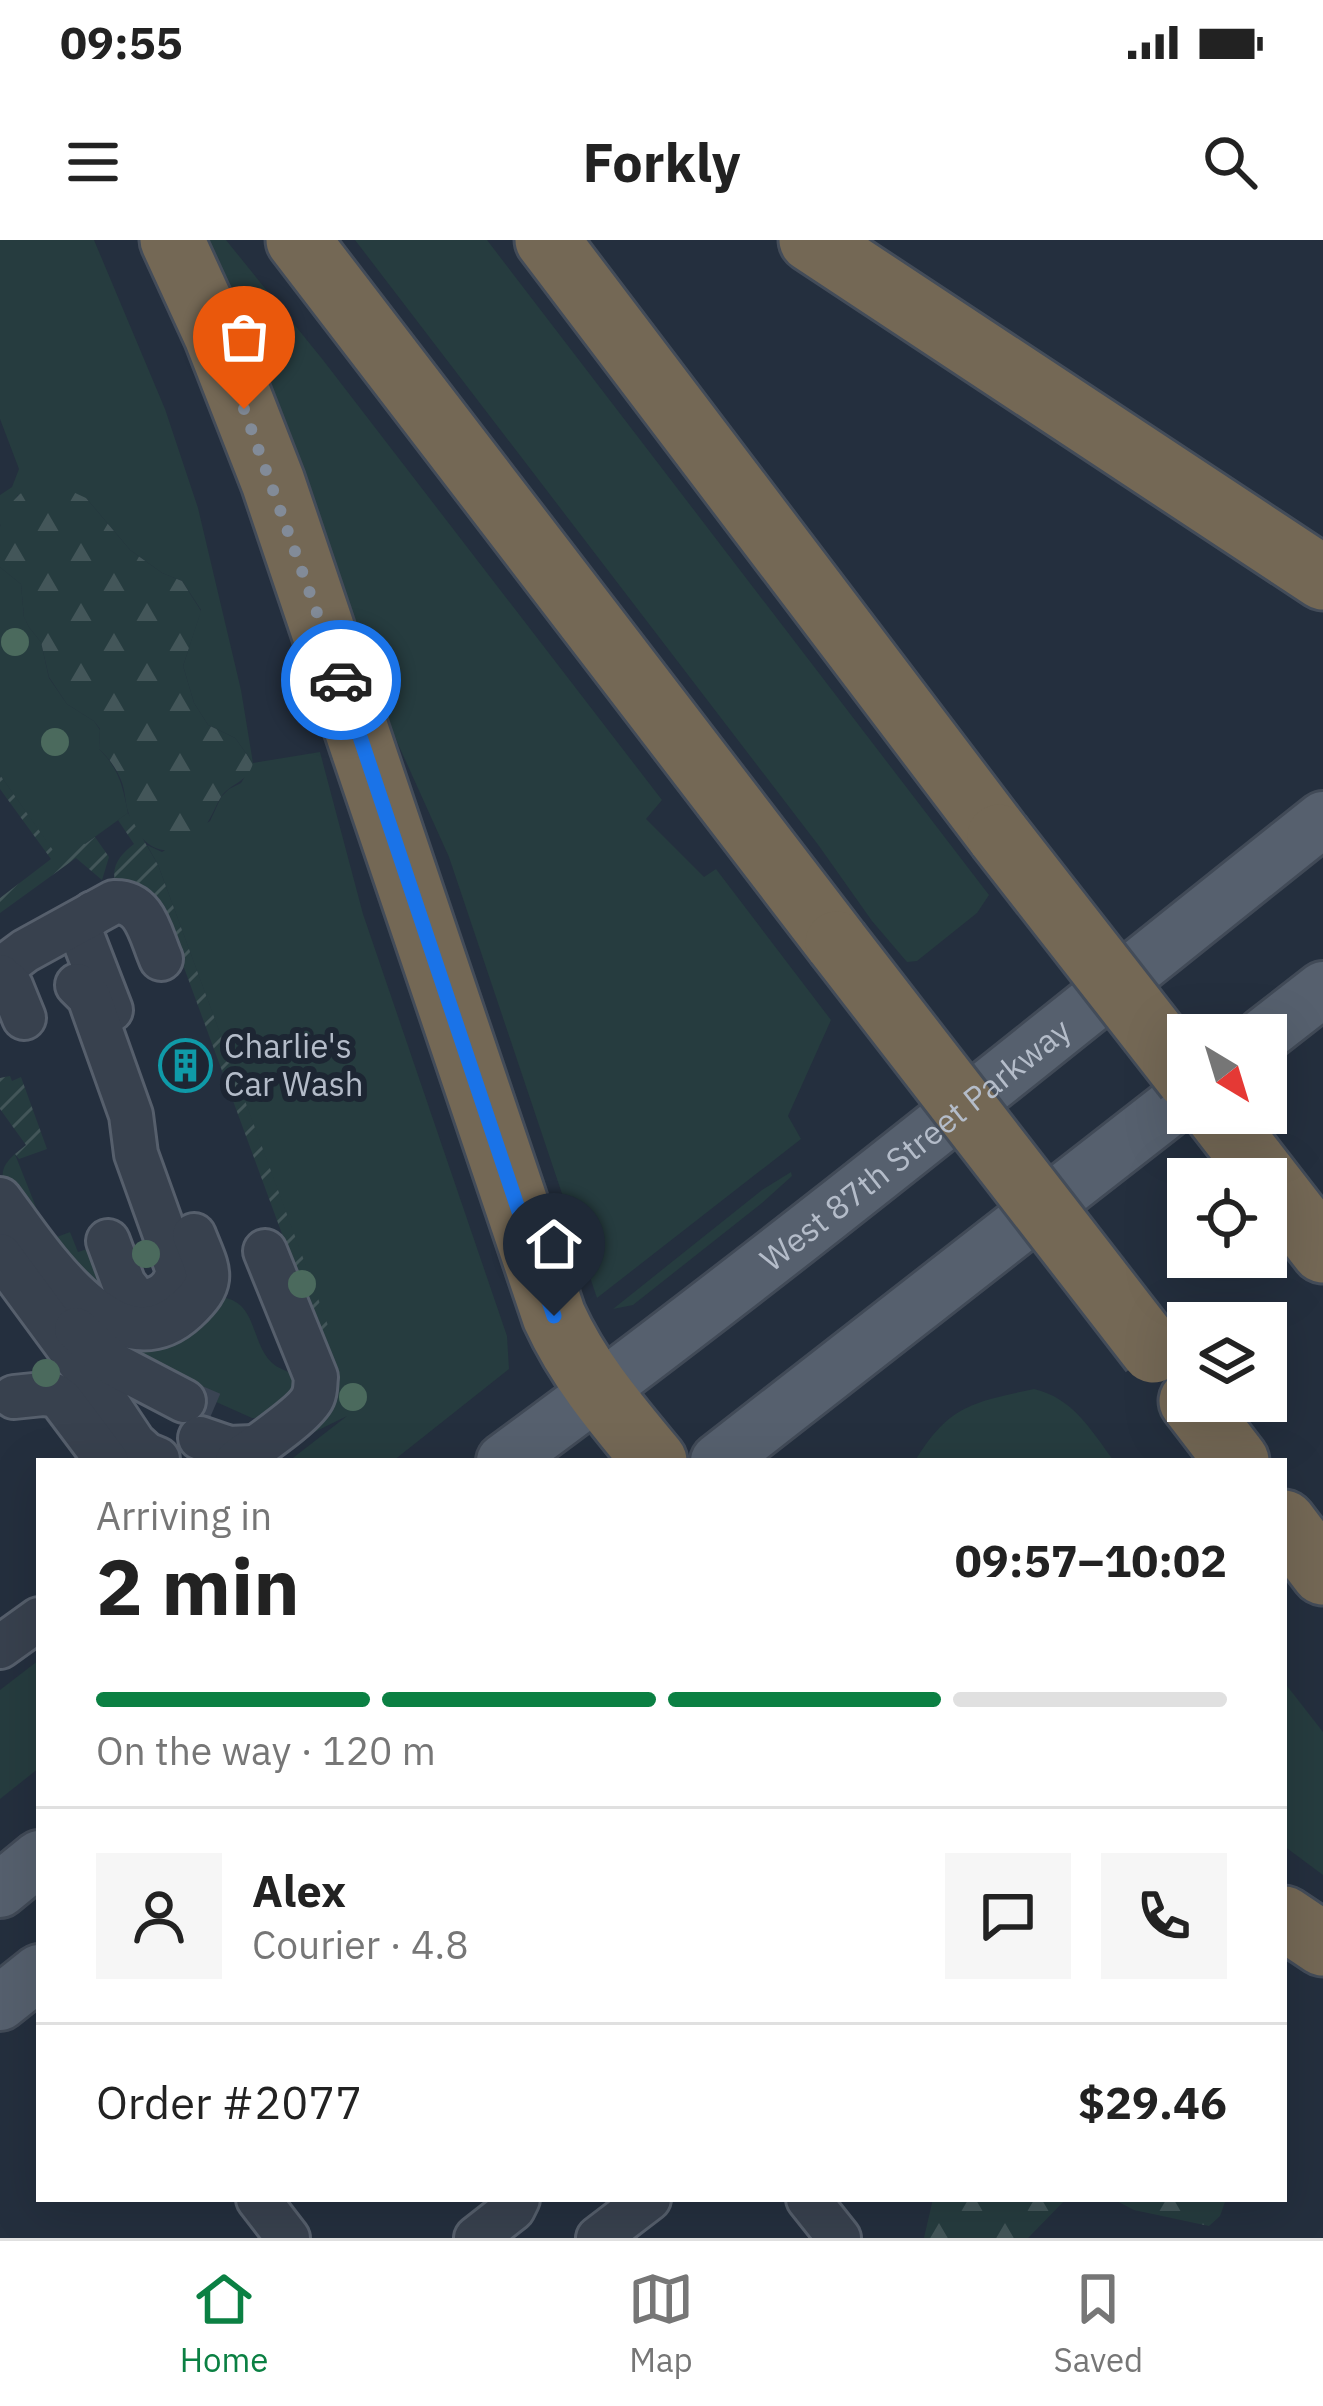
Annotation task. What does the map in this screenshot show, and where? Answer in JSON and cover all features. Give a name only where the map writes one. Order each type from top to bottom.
[{"type":"highway","points":[[172,240],[216,336],[273,482],[554,1316],[598,1392],[653,1458]]},
{"type":"highway","points":[[298,240],[1167,1370]]},
{"type":"highway","points":[[547,240],[1167,1051]]},
{"type":"highway","points":[[811,240],[1323,578]]},
{"type":"highway","points":[[1232,1134],[1314,1240]]},
{"type":"highway","points":[[1207,1422],[1235,1458]]},
{"type":"highway","points":[[1287,1526],[1323,1573]]},
{"type":"highway","points":[[1287,1920],[1323,1944]]},
{"type":"main road","name":"West 87th Street Parkway","points":[[508,1458],[876,1176],[1323,819]]},
{"type":"main road","points":[[1287,1017],[1323,989]]},
{"type":"main road","points":[[722,1458],[1167,1110]]},
{"type":"main road","points":[[0,1890],[36,1860]]},
{"type":"main road","points":[[0,2002],[36,1974]]},
{"type":"lane","points":[[23,1018],[11,986],[0,973],[114,902],[126,902],[142,914],[161,959]]},
{"type":"lane","points":[[76,922],[77,985],[71,1003],[115,1124],[152,1157]]},
{"type":"lane","points":[[76,922],[82,924],[152,1157],[178,1271],[176,1282],[164,1295],[138,1302],[124,1284],[108,1240]]},
{"type":"lane","points":[[0,1199],[62,1281],[124,1326],[148,1328],[178,1316],[197,1298],[208,1271],[194,1235]]},
{"type":"lane","points":[[0,1227],[73,1326],[185,1428]]},
{"type":"lane","points":[[0,1255],[138,1448],[185,1428],[227,1420],[246,1454],[311,1402],[316,1377],[265,1251]]},
{"type":"lane","points":[[206,1284],[226,1276],[250,1281],[276,1345],[290,1357],[308,1359]]},
{"type":"lane","points":[[5,1394],[54,1395],[104,1458]]},
{"type":"lane","points":[[0,1648],[36,1620]]},
{"type":"lane","points":[[259,2202],[288,2238]]},
{"type":"lane","points":[[476,2238],[516,2202]]},
{"type":"lane","points":[[598,2238],[645,2202]]},
{"type":"lane","points":[[810,2202],[839,2238]]},
{"type":"green space","points":[[0,240],[94,240],[165,409],[198,508],[241,690],[253,763],[235,738],[208,725],[194,703],[183,666],[201,610],[182,581],[130,550],[86,498],[18,495],[0,526],[0,495],[12,487],[19,469],[0,419]]},
{"type":"green space","points":[[200,240],[226,240],[662,800],[646,819],[704,877],[716,869],[831,1020],[788,1116],[801,1139],[597,1298],[449,857],[389,724]]},
{"type":"green space","points":[[355,240],[487,240],[989,895],[977,913],[917,961],[907,962]]},
{"type":"green space","points":[[47,480],[86,498],[130,550],[182,581],[201,611],[183,666],[194,703],[208,725],[235,738],[253,763],[247,775],[221,797],[202,830],[179,848],[157,849],[139,835],[119,776],[99,749],[100,729],[67,704],[49,677],[41,642],[24,617],[21,584],[0,567],[0,527],[6,511],[24,491]]},
{"type":"green space","points":[[0,567],[21,584],[24,617],[41,642],[49,678],[67,704],[100,730],[99,749],[119,778],[128,813],[85,844],[55,854],[0,775]]},
{"type":"green space","points":[[320,752],[363,914],[507,1336],[509,1369],[397,1458],[293,1458],[347,1416],[288,1445],[316,1346],[332,1338],[147,845],[162,852],[210,821],[221,797],[241,783],[253,763]]},
{"type":"green space","points":[[0,775],[55,853],[75,840],[85,844],[95,837],[109,857],[102,880],[76,858],[0,913],[0,898],[51,859],[0,789]]},
{"type":"green space","points":[[128,813],[158,865],[333,1339],[316,1346],[280,1245],[285,1242],[179,954],[134,888],[115,881],[119,860],[134,844],[118,820]]},
{"type":"green space","points":[[10,1076],[12,1081],[21,1077],[47,1149],[19,1159],[15,1154],[26,1145],[0,1109],[0,1078]]},
{"type":"green space","points":[[15,1154],[49,1240],[70,1232],[78,1252],[87,1249],[100,1296],[58,1260],[4,1184],[4,1167]]},
{"type":"green space","points":[[791,1172],[762,1203],[633,1305],[613,1309],[762,1190]]},
{"type":"green space","points":[[221,1297],[242,1307],[267,1358],[295,1375],[299,1389],[262,1418],[252,1418],[144,1367],[136,1343]]},
{"type":"green space","points":[[1034,1389],[1048,1393],[1089,1427],[1112,1458],[917,1458],[952,1417],[994,1398]]},
{"type":"green space","points":[[36,1662],[36,1770],[0,1799],[0,1690]]},
{"type":"green space","points":[[1287,1686],[1323,1732],[1323,1875],[1287,1848]]},
{"type":"green space","points":[[932,2202],[1063,2202],[1028,2238],[924,2238]]},
{"type":"green space","points":[[1119,2202],[1225,2202],[1220,2216],[1209,2226],[1134,2210]]},
{"type":"tunnel","points":[[184,1401],[212,1413]]},
{"type":"way so far","points":[[244,409],[341,680]]},
{"type":"place","name":"Charlie's Car Wash","points":[[185,1065]]},
{"type":"route","points":[[341,680],[554,1316]]}]
